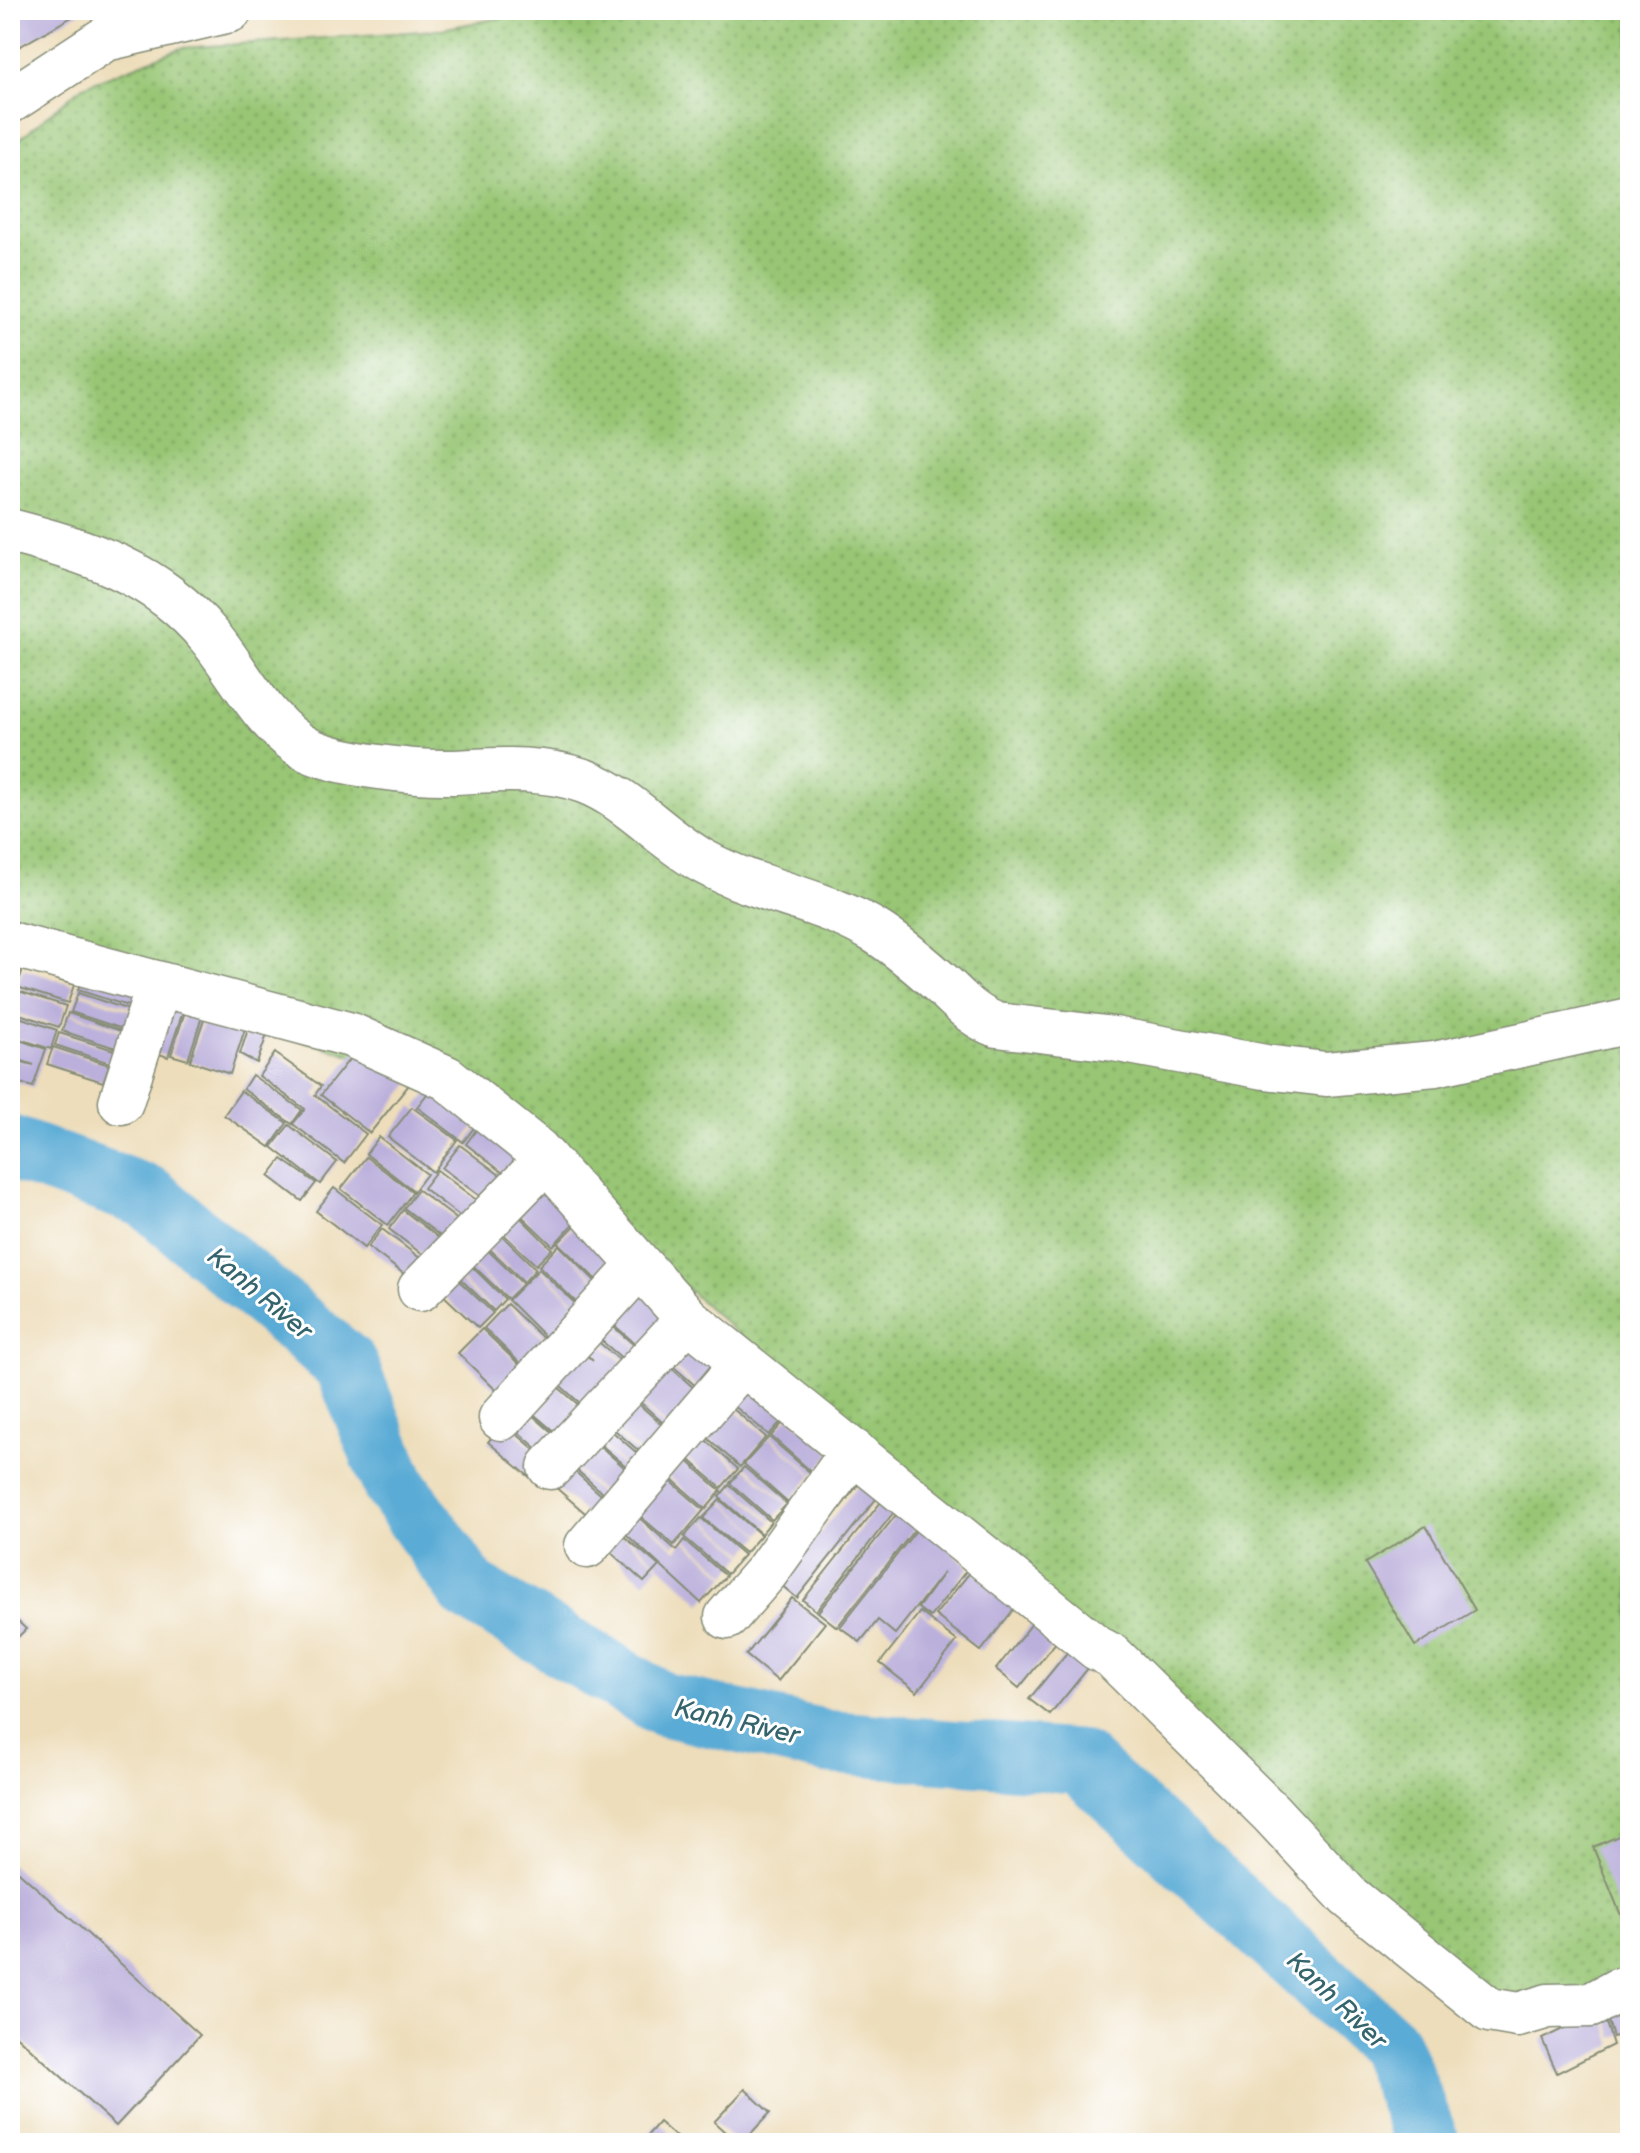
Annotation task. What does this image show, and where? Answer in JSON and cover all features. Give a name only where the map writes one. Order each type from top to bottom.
[{"type":"street","points":[[10,101],[105,39],[230,10]]},
{"type":"street","points":[[10,531],[76,548],[144,580],[181,607],[209,636],[256,701],[283,731],[308,749],[340,759],[387,767],[447,772],[504,769],[555,773],[586,782],[618,800],[677,846],[708,864],[849,916],[913,959],[982,1020],[997,1025],[1114,1039],[1265,1067],[1326,1074],[1435,1064],[1630,1021]]},
{"type":"street","points":[[13,952],[159,984],[351,1035],[447,1078],[537,1150],[688,1319],[1097,1648],[1112,1656],[1271,1813],[1349,1897],[1489,2010],[1518,2015],[1548,2006],[1591,2005],[1617,1991],[1630,1988]]},
{"type":"street","points":[[121,1102],[159,984]]},
{"type":"street","points":[[420,1289],[546,1160]]},
{"type":"street","points":[[501,1418],[639,1266]]},
{"type":"street","points":[[550,1467],[688,1319]]},
{"type":"street","points":[[587,1546],[742,1364]]},
{"type":"street","points":[[727,1617],[767,1571],[853,1451]]},
{"type":"green space","points":[[542,10],[1630,10],[1630,1974],[1530,2026],[1044,1608],[492,1114],[364,1059],[10,950],[10,147],[83,86],[181,48],[436,30]]},
{"type":"building","points":[[23,10],[84,10],[10,52],[10,17]]},
{"type":"building","points":[[23,969],[74,985],[68,1003],[17,987]]},
{"type":"building","points":[[84,969],[143,988],[137,1009],[78,990]]},
{"type":"building","points":[[15,990],[66,1006],[59,1027],[10,1011]]},
{"type":"building","points":[[78,993],[132,1011],[126,1030],[71,1012]]},
{"type":"building","points":[[159,993],[186,1002],[168,1057],[141,1048]]},
{"type":"building","points":[[188,1002],[205,1007],[188,1060],[171,1055]]},
{"type":"building","points":[[68,1013],[124,1032],[119,1049],[62,1031]]},
{"type":"building","points":[[206,1013],[248,1020],[230,1074],[190,1061]]},
{"type":"building","points":[[10,1014],[57,1030],[51,1049],[10,1036]]},
{"type":"building","points":[[251,1020],[270,1026],[257,1063],[240,1054]]},
{"type":"building","points":[[59,1033],[117,1051],[113,1064],[55,1045]]},
{"type":"building","points":[[10,1037],[46,1049],[33,1087],[10,1080],[10,1059],[34,1065],[10,1057]]},
{"type":"building","points":[[363,1042],[413,1080],[370,1133],[321,1095]]},
{"type":"building","points":[[53,1047],[109,1065],[103,1082],[47,1064]]},
{"type":"building","points":[[275,1053],[321,1086],[315,1095],[366,1134],[344,1163],[293,1124],[305,1109],[259,1076]]},
{"type":"building","points":[[252,1075],[302,1110],[292,1124],[243,1089]]},
{"type":"building","points":[[434,1085],[480,1120],[463,1142],[417,1107]]},
{"type":"building","points":[[241,1091],[287,1123],[270,1147],[224,1115]]},
{"type":"building","points":[[412,1107],[457,1140],[433,1172],[388,1137]]},
{"type":"building","points":[[484,1119],[532,1155],[512,1180],[466,1144]]},
{"type":"building","points":[[289,1125],[337,1162],[320,1184],[272,1147]]},
{"type":"building","points":[[379,1137],[427,1174],[414,1191],[366,1154]]},
{"type":"building","points":[[460,1145],[509,1182],[492,1205],[442,1168]]},
{"type":"building","points":[[366,1157],[413,1192],[388,1225],[341,1189]]},
{"type":"building","points":[[282,1159],[316,1183],[302,1201],[269,1176]]},
{"type":"building","points":[[437,1170],[488,1209],[474,1227],[423,1188]]},
{"type":"building","points":[[538,1175],[580,1216],[553,1246],[510,1205]]},
{"type":"building","points":[[334,1188],[382,1225],[364,1248],[316,1211]]},
{"type":"building","points":[[418,1190],[467,1227],[452,1245],[404,1208]]},
{"type":"building","points":[[403,1210],[449,1246],[435,1264],[389,1229]]},
{"type":"building","points":[[513,1210],[552,1249],[536,1265],[496,1227]]},
{"type":"building","points":[[583,1217],[632,1265],[607,1290],[558,1243]]},
{"type":"building","points":[[492,1226],[536,1269],[524,1282],[479,1239]]},
{"type":"building","points":[[382,1229],[429,1265],[416,1283],[368,1247]]},
{"type":"building","points":[[476,1239],[523,1284],[508,1299],[461,1254]]},
{"type":"building","points":[[559,1245],[604,1290],[584,1310],[539,1266]]},
{"type":"building","points":[[462,1257],[505,1299],[494,1311],[451,1270]]},
{"type":"building","points":[[539,1269],[582,1310],[550,1342],[508,1300]]},
{"type":"building","points":[[455,1277],[493,1313],[478,1328],[440,1292]]},
{"type":"building","points":[[635,1283],[677,1320],[647,1354],[605,1317]]},
{"type":"building","points":[[507,1304],[550,1345],[526,1369],[484,1328]]},
{"type":"building","points":[[607,1321],[643,1353],[632,1367],[595,1335]]},
{"type":"building","points":[[686,1326],[730,1365],[705,1394],[660,1355]]},
{"type":"building","points":[[482,1329],[526,1371],[502,1396],[458,1353]]},
{"type":"building","points":[[594,1338],[630,1369],[591,1413],[553,1379],[582,1351],[593,1361],[583,1351]]},
{"type":"building","points":[[661,1359],[703,1396],[672,1431],[630,1393]]},
{"type":"building","points":[[738,1373],[786,1416],[769,1435],[720,1394]]},
{"type":"building","points":[[551,1381],[588,1413],[564,1440],[529,1410]]},
{"type":"building","points":[[624,1391],[670,1432],[647,1458],[601,1418]]},
{"type":"building","points":[[718,1396],[766,1437],[740,1467],[694,1426]]},
{"type":"building","points":[[523,1407],[563,1442],[548,1458],[509,1424]]},
{"type":"building","points":[[789,1416],[831,1453],[814,1474],[771,1436]]},
{"type":"building","points":[[598,1419],[645,1460],[634,1473],[586,1432]]},
{"type":"building","points":[[504,1423],[549,1462],[533,1480],[488,1442]]},
{"type":"building","points":[[692,1428],[738,1469],[721,1488],[675,1447]]},
{"type":"building","points":[[585,1433],[633,1475],[611,1500],[563,1458]]},
{"type":"building","points":[[769,1437],[813,1475],[788,1503],[744,1464]]},
{"type":"building","points":[[674,1449],[721,1491],[706,1509],[658,1467]]},
{"type":"building","points":[[562,1460],[608,1501],[592,1519],[546,1479]]},
{"type":"building","points":[[744,1467],[787,1504],[772,1520],[730,1483]]},
{"type":"building","points":[[658,1470],[704,1510],[674,1545],[627,1505]]},
{"type":"building","points":[[862,1480],[880,1494],[797,1598],[780,1584]]},
{"type":"building","points":[[729,1485],[771,1522],[761,1534],[719,1497]]},
{"type":"building","points":[[885,1497],[898,1507],[816,1611],[803,1600]]},
{"type":"building","points":[[720,1500],[761,1535],[745,1553],[703,1518]]},
{"type":"building","points":[[629,1509],[676,1550],[684,1540],[726,1576],[701,1603],[615,1524]]},
{"type":"building","points":[[900,1510],[918,1525],[837,1627],[818,1612]]},
{"type":"building","points":[[701,1518],[744,1555],[727,1574],[684,1537]]},
{"type":"building","points":[[922,1523],[969,1567],[930,1617],[918,1608],[944,1572],[895,1634],[878,1620],[860,1642],[840,1627]]},
{"type":"building","points":[[1426,1526],[1475,1610],[1415,1646],[1365,1563]]},
{"type":"building","points":[[613,1527],[659,1566],[644,1582],[599,1542]]},
{"type":"building","points":[[972,1570],[1017,1605],[981,1651],[935,1615]]},
{"type":"building","points":[[792,1598],[825,1623],[778,1681],[746,1655]]},
{"type":"building","points":[[920,1612],[957,1641],[917,1692],[880,1663]]},
{"type":"building","points":[[10,1614],[26,1629],[10,1645]]},
{"type":"building","points":[[1038,1616],[1062,1635],[1019,1688],[996,1669]]},
{"type":"building","points":[[1074,1644],[1094,1661],[1050,1715],[1029,1699]]},
{"type":"building","points":[[1630,1831],[1630,1915],[1622,1918],[1593,1847]]},
{"type":"building","points":[[10,1864],[200,2035],[116,2126],[10,2030]]},
{"type":"building","points":[[1625,1998],[1630,2032],[1613,2037],[1603,2004]]},
{"type":"building","points":[[1602,2010],[1613,2045],[1557,2073],[1542,2039]]},
{"type":"building","points":[[745,2089],[770,2113],[742,2143],[737,2143],[714,2122]]},
{"type":"building","points":[[659,2122],[683,2143],[641,2143]]},
{"type":"waterway","name":"Kanh River","points":[[10,1147],[148,1197],[346,1365],[394,1484],[469,1590],[662,1704],[828,1742],[1080,1762],[1388,2044],[1428,2143]]}]
